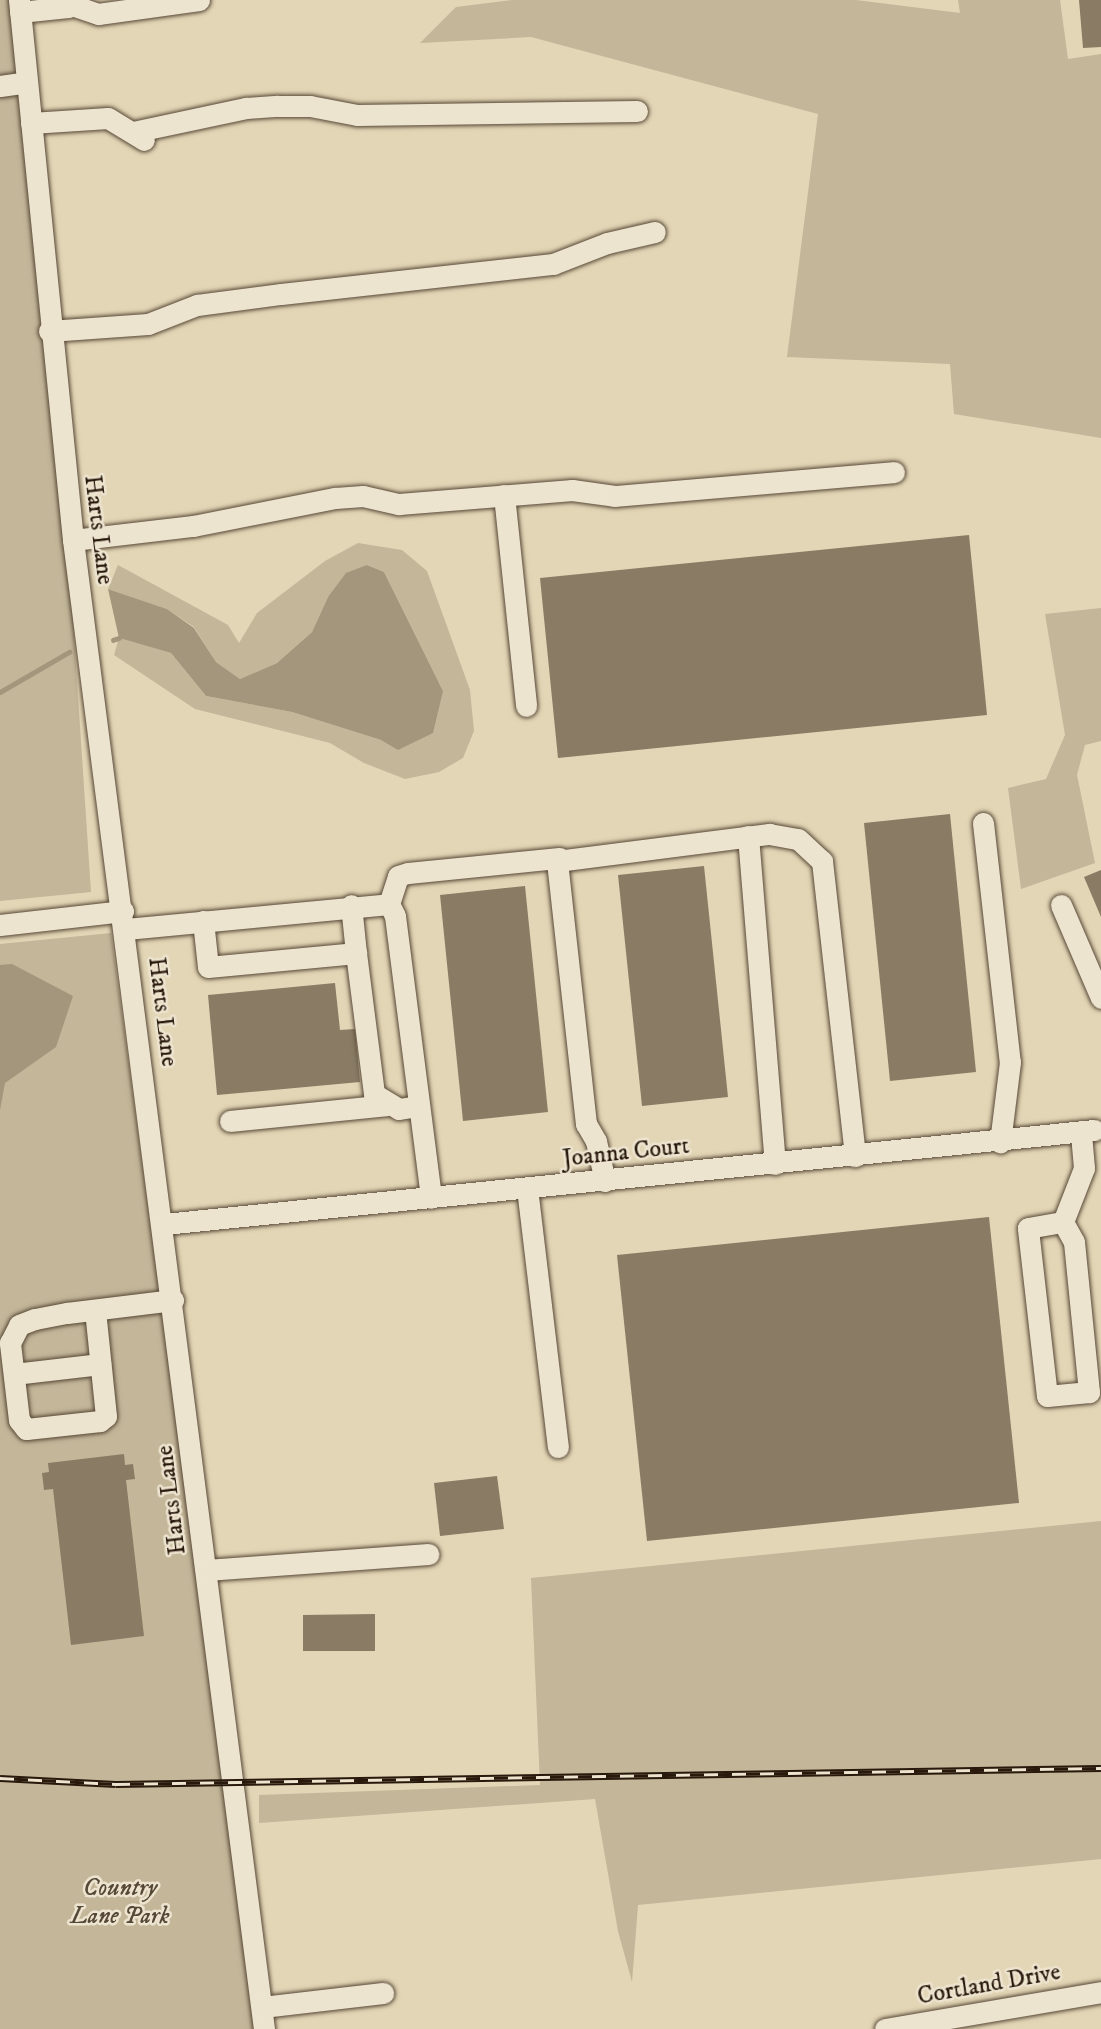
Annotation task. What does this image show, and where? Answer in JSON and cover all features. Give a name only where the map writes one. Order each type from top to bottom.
[{"type":"street","points":[[19,6],[73,2],[98,14],[199,0]]},
{"type":"street","name":"Harts Lane","points":[[19,6],[50,331],[73,540],[164,1224],[264,2029]]},
{"type":"street","points":[[0,86],[27,82]]},
{"type":"street","points":[[31,123],[108,118],[141,138],[246,108],[278,106],[310,106],[357,115],[637,111]]},
{"type":"street","points":[[50,331],[148,324],[197,305],[553,264],[607,243],[655,232]]},
{"type":"street","points":[[73,540],[193,526],[335,498],[363,496],[399,504],[572,490],[615,496],[894,472]]},
{"type":"street","points":[[504,495],[526,706]]},
{"type":"street","points":[[984,824],[1010,1062],[1000,1142]]},
{"type":"street","points":[[430,1198],[394,916],[389,904],[398,876],[408,873],[748,836],[776,834],[798,839],[822,861],[855,1156]]},
{"type":"street","points":[[748,836],[775,1164]]},
{"type":"street","points":[[559,858],[586,1124],[596,1141],[605,1181]]},
{"type":"street","points":[[0,925],[124,920],[203,921],[351,905],[389,904]]},
{"type":"street","points":[[351,905],[374,1094],[387,1105]]},
{"type":"street","points":[[1061,905],[1101,998]]},
{"type":"street","points":[[203,921],[208,967],[356,953]]},
{"type":"street","points":[[230,1121],[387,1105],[419,1107]]},
{"type":"street","points":[[1063,1222],[1084,1168],[1094,1129]]},
{"type":"street","name":"Joanna Court","points":[[164,1224],[1000,1142],[1094,1129]]},
{"type":"street","points":[[527,1188],[558,1447]]},
{"type":"street","points":[[1063,1222],[1074,1242],[1089,1392],[1047,1396],[1028,1228],[1063,1222]]},
{"type":"street","points":[[95,1310],[106,1416],[100,1421],[27,1429],[20,1420],[10,1343],[19,1325],[95,1310],[173,1300]]},
{"type":"street","points":[[14,1374],[100,1364]]},
{"type":"street","points":[[206,1570],[428,1554]]},
{"type":"street","name":"Cortland Drive","points":[[885,2029],[1001,2020],[1101,1992]]},
{"type":"street","points":[[262,2007],[383,1993]]},
{"type":"green space","points":[[0,0],[19,0],[45,200],[91,892],[0,901]]},
{"type":"green space","points":[[512,0],[856,0],[960,13],[958,0],[1060,0],[1068,59],[1101,54],[1101,438],[954,414],[950,364],[787,357],[818,114],[531,37],[420,43],[456,7]]},
{"type":"green space","points":[[358,543],[402,550],[427,571],[470,690],[474,731],[463,758],[439,772],[405,779],[364,763],[330,743],[195,709],[114,655],[119,638],[171,653],[206,696],[292,712],[381,740],[443,691],[384,572],[367,565],[328,597],[312,632],[277,663],[240,679],[216,662],[194,627],[167,609],[108,589],[118,565],[228,625],[239,643],[257,613],[325,561]]},
{"type":"green space","points":[[1101,608],[1101,741],[1085,745],[1077,775],[1095,863],[1021,889],[1008,788],[1046,779],[1065,735],[1045,614]]},
{"type":"green space","name":"Country Lane Park","points":[[111,933],[259,2029],[0,2029],[0,944]]},
{"type":"green space","points":[[1101,1521],[1101,1859],[638,1905],[632,1982],[618,1931],[595,1799],[259,1823],[259,1795],[540,1785],[531,1578]]},
{"type":"shaded area","points":[[367,565],[384,572],[443,691],[433,733],[398,750],[381,740],[292,712],[206,696],[171,653],[119,638],[108,589],[167,609],[194,628],[216,662],[240,679],[277,663],[312,632],[328,597],[346,573]]},
{"type":"shaded area","points":[[12,964],[73,996],[56,1047],[5,1083],[0,1110],[0,965]]},
{"type":"building","points":[[1079,0],[1101,0],[1101,47],[1083,48]]},
{"type":"building","points":[[969,535],[987,715],[558,758],[540,578]]},
{"type":"building","points":[[950,814],[976,1072],[890,1081],[864,823]]},
{"type":"building","points":[[704,866],[728,1097],[642,1106],[618,875]]},
{"type":"building","points":[[1101,870],[1101,917],[1084,877]]},
{"type":"building","points":[[525,886],[548,1112],[463,1121],[440,895]]},
{"type":"building","points":[[335,983],[340,1030],[355,1029],[360,1082],[217,1095],[208,995]]},
{"type":"building","points":[[989,1217],[1019,1503],[647,1541],[617,1255]]},
{"type":"building","points":[[124,1454],[125,1465],[133,1464],[135,1479],[126,1480],[144,1636],[71,1645],[53,1489],[44,1490],[42,1473],[49,1472],[48,1463]]},
{"type":"building","points":[[497,1476],[504,1529],[440,1536],[434,1483]]},
{"type":"building","points":[[375,1614],[375,1651],[303,1651],[303,1615]]},
{"type":"waterway","points":[[113,640],[119,638]]},
{"type":"waterway","points":[[0,692],[69,652]]},
{"type":"railway","points":[[0,1778],[116,1784],[1101,1768]]}]
